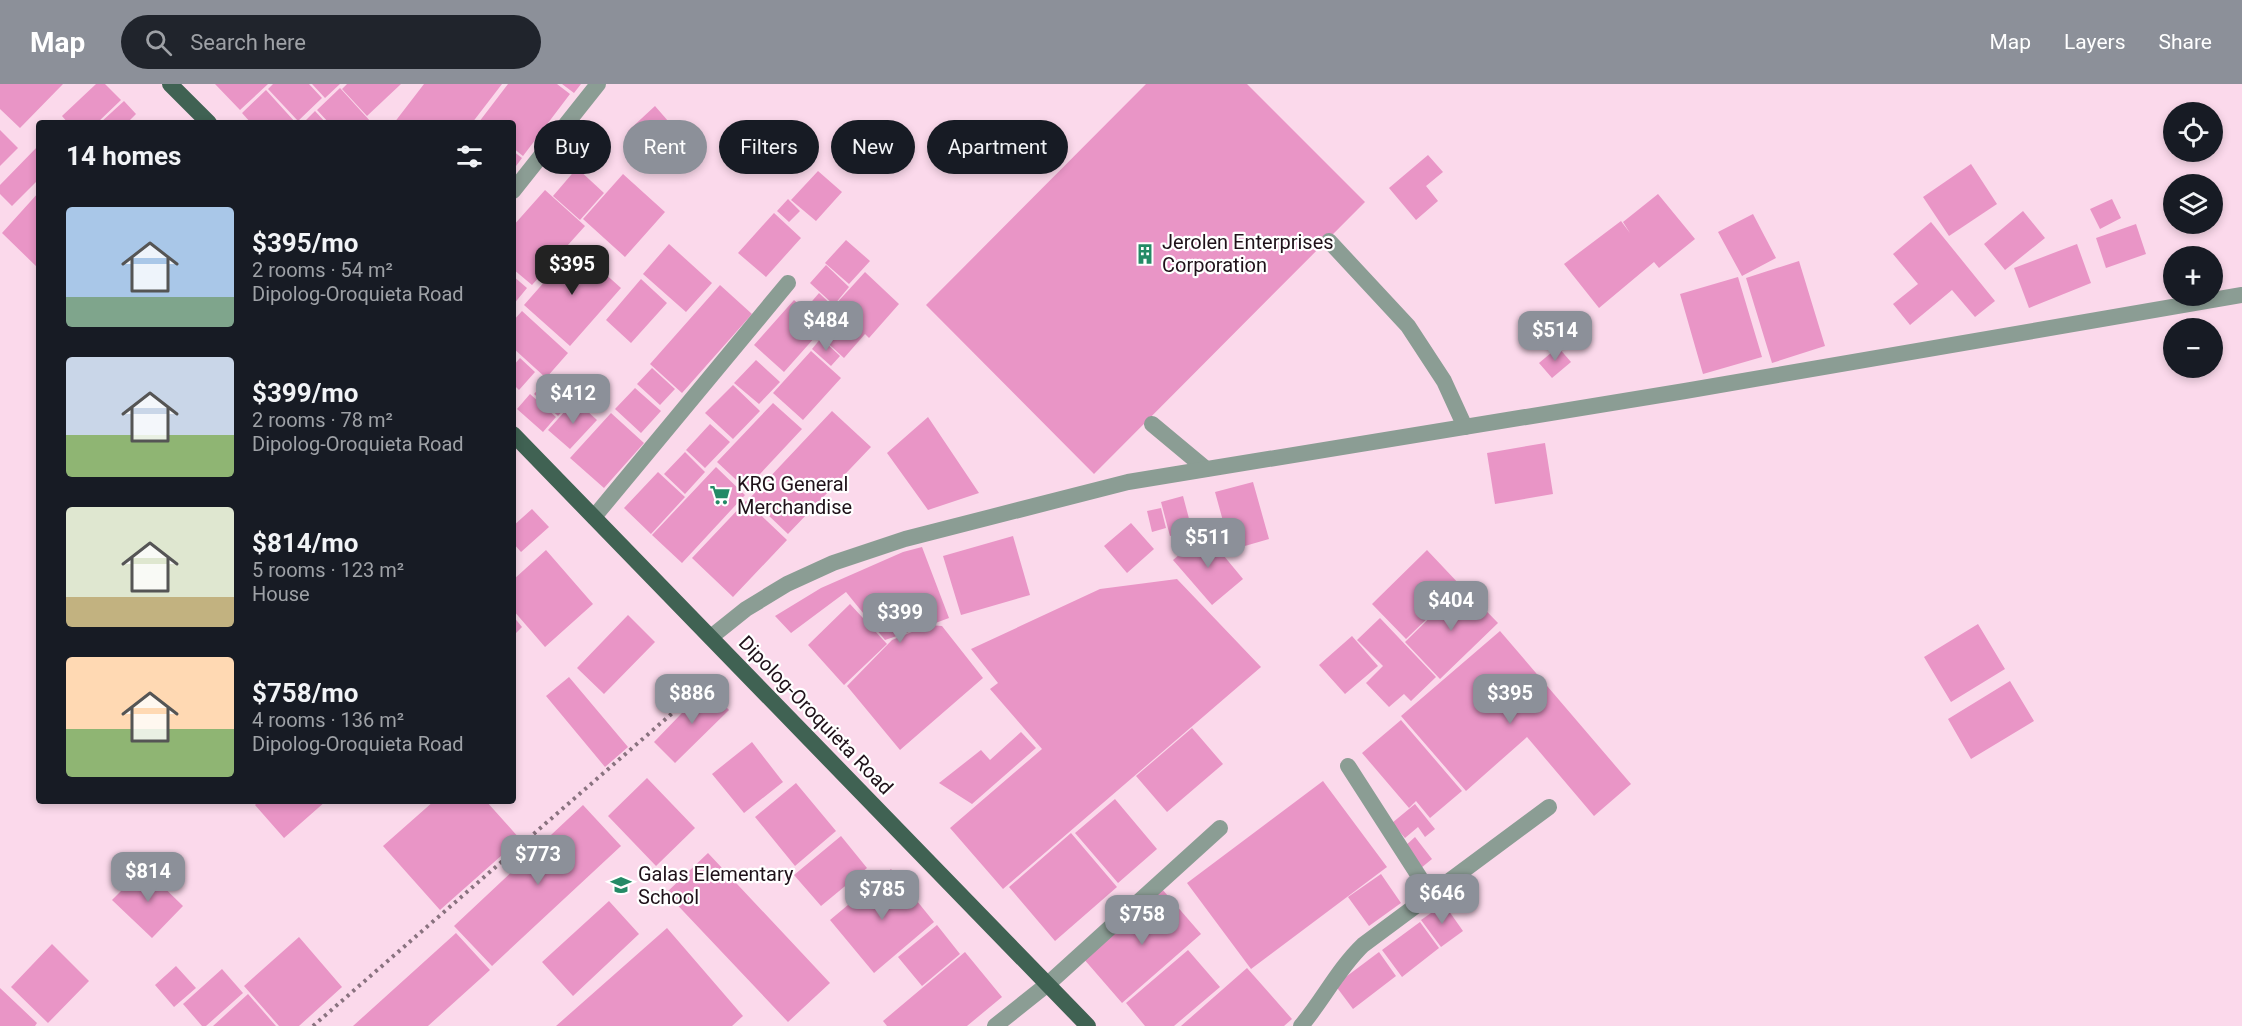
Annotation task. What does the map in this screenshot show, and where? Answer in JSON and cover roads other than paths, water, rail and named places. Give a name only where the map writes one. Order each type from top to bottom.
[{"type":"main road","points":[[170,84],[205,120]]},
{"type":"main road","name":"Dipolog-Oroquieta Road","points":[[516,437],[1049,983],[1088,1026]]},
{"type":"street","points":[[516,187],[598,84]]},
{"type":"street","points":[[1329,241],[1408,326],[1444,381],[1465,427]]},
{"type":"street","points":[[594,517],[788,283]]},
{"type":"street","points":[[711,637],[746,609],[787,584],[833,563],[905,539],[1128,482],[2242,295]]},
{"type":"street","points":[[1152,424],[1206,469]]},
{"type":"street","points":[[1348,766],[1431,895]]},
{"type":"street","points":[[1301,1026],[1316,1008],[1347,961],[1363,945],[1549,807]]},
{"type":"street","points":[[995,1026],[1049,983],[1220,828]]},
{"type":"place","name":"Jerolen Enterprises Corporation","points":[[1145,254]]},
{"type":"place","name":"KRG General Merchandise","points":[[720,495]]},
{"type":"place","name":"Galas Elementary School","points":[[621,885]]}]
